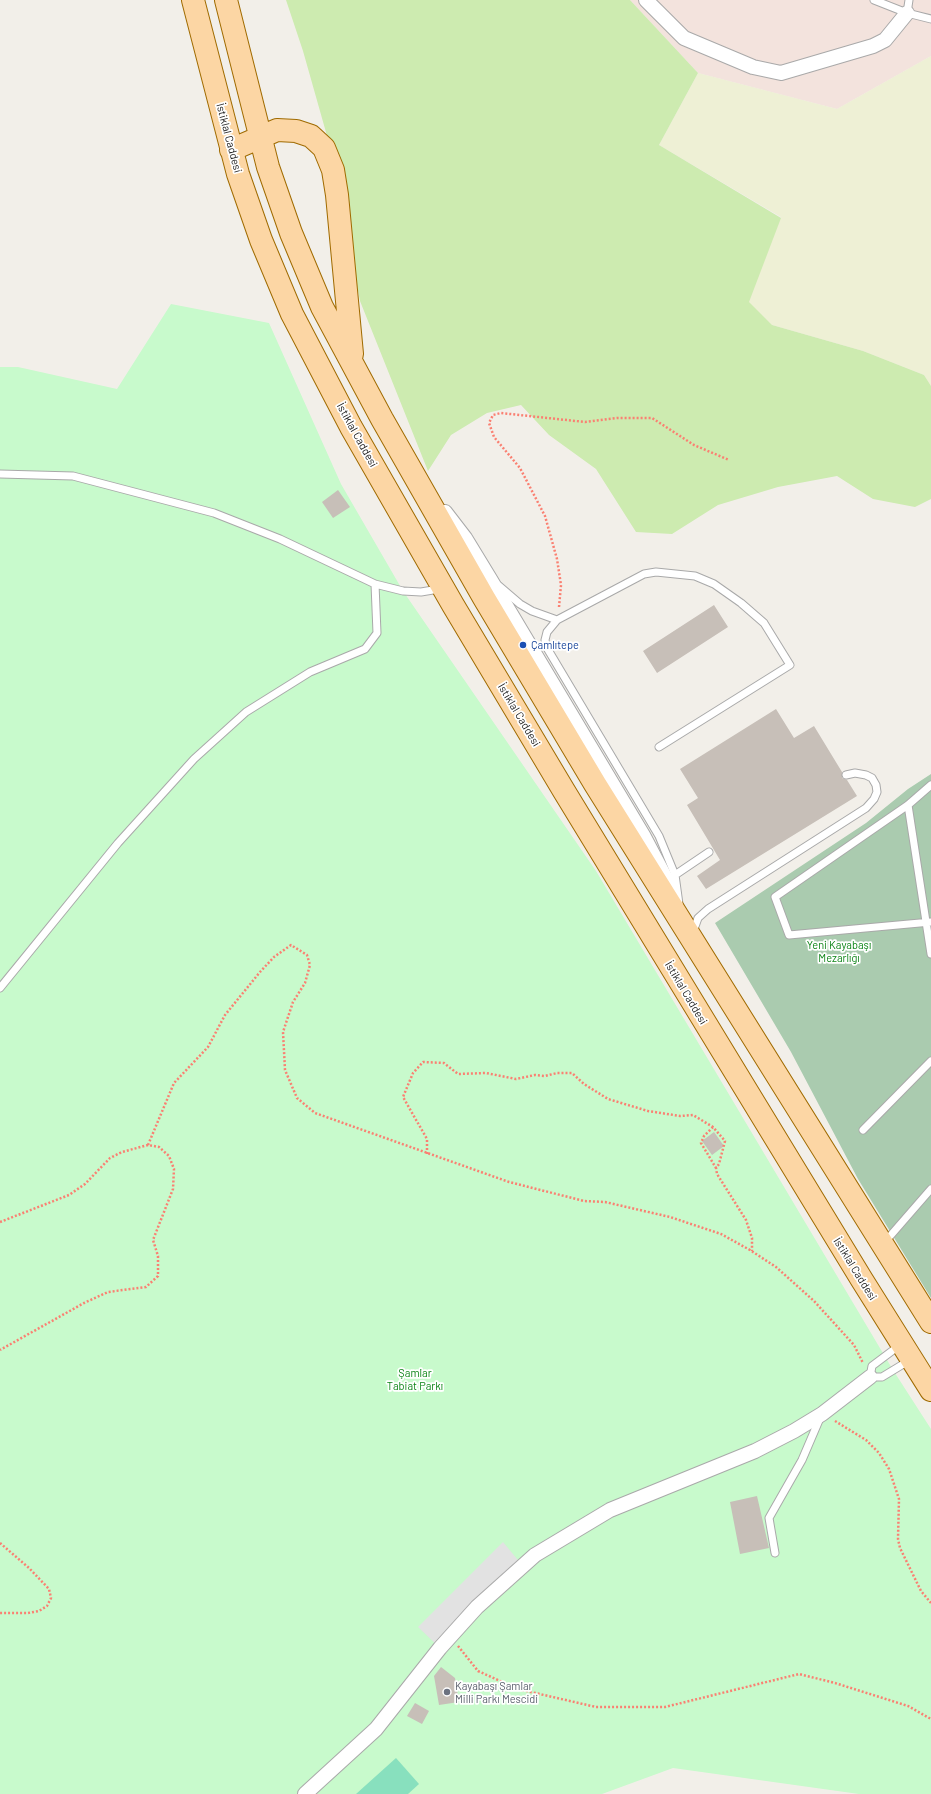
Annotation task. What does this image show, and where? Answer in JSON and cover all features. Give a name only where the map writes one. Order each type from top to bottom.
[{"type":"main road","name":"İstiklal Caddesi","points":[[193,0],[231,150],[261,240],[292,314],[351,427],[444,588],[659,948],[931,1390]]},
{"type":"main road","points":[[226,0],[268,167],[291,233],[322,307],[407,463],[484,598],[594,784],[692,938],[931,1322]]},
{"type":"main road","points":[[231,150],[277,130],[296,130],[311,136],[324,148],[333,170],[337,195],[353,364]]},
{"type":"street","points":[[646,0],[684,38],[753,67],[781,72],[794,70],[873,46],[885,40],[908,7]]},
{"type":"street","points":[[407,463],[465,538],[490,579],[643,836],[679,904],[692,938]]},
{"type":"street","points":[[305,1794],[376,1729],[450,1636],[477,1607],[535,1555],[610,1510],[756,1451],[794,1431],[822,1414],[870,1377]]},
{"type":"lane","points":[[874,0],[908,7],[931,19]]},
{"type":"lane","points":[[0,474],[73,476],[214,513],[280,539],[375,584],[404,591],[421,592],[444,588]]},
{"type":"lane","points":[[659,746],[790,665],[764,623],[742,603],[714,584],[695,576],[656,572],[644,574],[557,620],[547,632],[545,640],[547,648],[659,836],[675,875],[679,904]]},
{"type":"lane","points":[[490,579],[520,604],[532,611],[557,620]]},
{"type":"lane","points":[[0,988],[118,843],[194,759],[246,712],[310,672],[364,649],[377,633],[375,584]]},
{"type":"lane","points":[[692,938],[693,929],[698,918],[708,909],[870,803],[877,792],[876,785],[872,778],[855,773],[846,775]]},
{"type":"lane","points":[[928,922],[789,935],[775,897],[908,805],[931,785]]},
{"type":"lane","points":[[908,805],[928,922],[931,954]]},
{"type":"lane","points":[[675,875],[709,852]]},
{"type":"lane","points":[[863,1130],[931,1061]]},
{"type":"lane","points":[[883,1245],[931,1189]]},
{"type":"lane","points":[[907,1352],[882,1377],[870,1377],[872,1366],[907,1352]]},
{"type":"lane","points":[[776,1553],[769,1518],[802,1460],[822,1414]]},
{"type":"path","points":[[557,620],[562,586],[545,516],[520,468],[494,438],[489,423],[493,415],[501,413],[586,422],[617,418],[652,418],[694,445],[729,460]]},
{"type":"path","points":[[148,1145],[174,1084],[208,1047],[225,1015],[260,972],[274,957],[291,945],[307,955],[310,965],[305,983],[293,1002],[283,1032],[285,1070],[297,1098],[315,1113],[509,1182],[584,1201],[605,1202],[670,1216],[721,1234],[752,1251],[776,1267],[826,1312],[854,1345],[870,1377]]},
{"type":"path","points":[[427,1154],[426,1139],[403,1097],[414,1073],[423,1062],[444,1063],[454,1072],[462,1074],[486,1073],[516,1079],[535,1075],[545,1076],[557,1073],[572,1073],[584,1084],[608,1099],[648,1111],[680,1116],[693,1115],[713,1128],[725,1141],[720,1164],[716,1168]]},
{"type":"path","points":[[713,1128],[704,1136],[701,1143],[716,1168],[720,1181],[746,1220],[752,1238],[752,1251]]},
{"type":"path","points":[[0,1222],[69,1195],[85,1184],[110,1158],[122,1152],[148,1145],[159,1147],[169,1156],[174,1169],[173,1190],[153,1240],[158,1256],[158,1276],[146,1287],[108,1292],[0,1350]]},
{"type":"path","points":[[822,1414],[849,1428],[866,1440],[879,1453],[889,1469],[899,1499],[898,1539],[900,1548],[921,1591],[931,1603]]},
{"type":"path","points":[[0,1544],[29,1568],[49,1589],[51,1598],[47,1606],[40,1611],[0,1613]]},
{"type":"path","points":[[450,1636],[478,1671],[518,1689],[596,1707],[666,1707],[799,1674],[835,1683],[908,1706],[931,1719]]},
{"type":"shaded area","points":[[630,0],[931,0],[931,56],[837,109],[698,73]]},
{"type":"shaded area","points":[[503,1542],[522,1565],[440,1648],[418,1627]]},
{"type":"green space","points":[[286,0],[630,0],[698,73],[659,145],[781,218],[749,302],[772,325],[863,351],[924,375],[931,386],[931,499],[915,507],[873,499],[837,476],[778,487],[718,505],[672,534],[636,532],[596,469],[549,435],[521,405],[487,413],[451,435],[428,471],[360,301],[331,150],[303,51]]},
{"type":"green space","points":[[931,56],[931,386],[924,375],[863,351],[772,325],[748,302],[781,217],[659,145],[698,73],[837,109]]},
{"type":"green space","name":"Şamlar Tabiat Parkı","points":[[171,304],[269,323],[341,484],[403,591],[596,871],[893,1370],[931,1429],[931,1794],[859,1794],[673,1768],[602,1794],[0,1794],[0,367],[18,367],[117,389]]},
{"type":"green space","name":"Yeni Kayabaşı Mezarlığı","points":[[931,774],[931,1298],[858,1179],[791,1052],[715,923],[866,823],[908,789]]},
{"type":"green space","points":[[396,1758],[419,1784],[408,1794],[356,1794]]},
{"type":"building","points":[[338,490],[350,507],[333,518],[322,502]]},
{"type":"building","points":[[714,605],[728,627],[657,673],[643,651]]},
{"type":"building","points":[[776,709],[794,738],[814,726],[842,772],[842,778],[847,780],[857,796],[706,889],[697,876],[720,860],[687,805],[698,798],[680,769]]},
{"type":"building","points":[[714,1132],[724,1146],[712,1155],[702,1141]]},
{"type":"building","points":[[757,1496],[769,1548],[740,1554],[730,1502]]},
{"type":"building","name":"Kayabaşı Şamlar Milli Parkı Mescidi","points":[[441,1667],[455,1678],[459,1702],[439,1705],[434,1676]]},
{"type":"building","points":[[415,1703],[429,1711],[422,1724],[407,1716]]},
{"type":"place","name":"Çamlıtepe","points":[[523,645]]},
{"type":"place","name":"Kayabaşı Şamlar Milli Parkı Mescidi","points":[[447,1692]]}]
